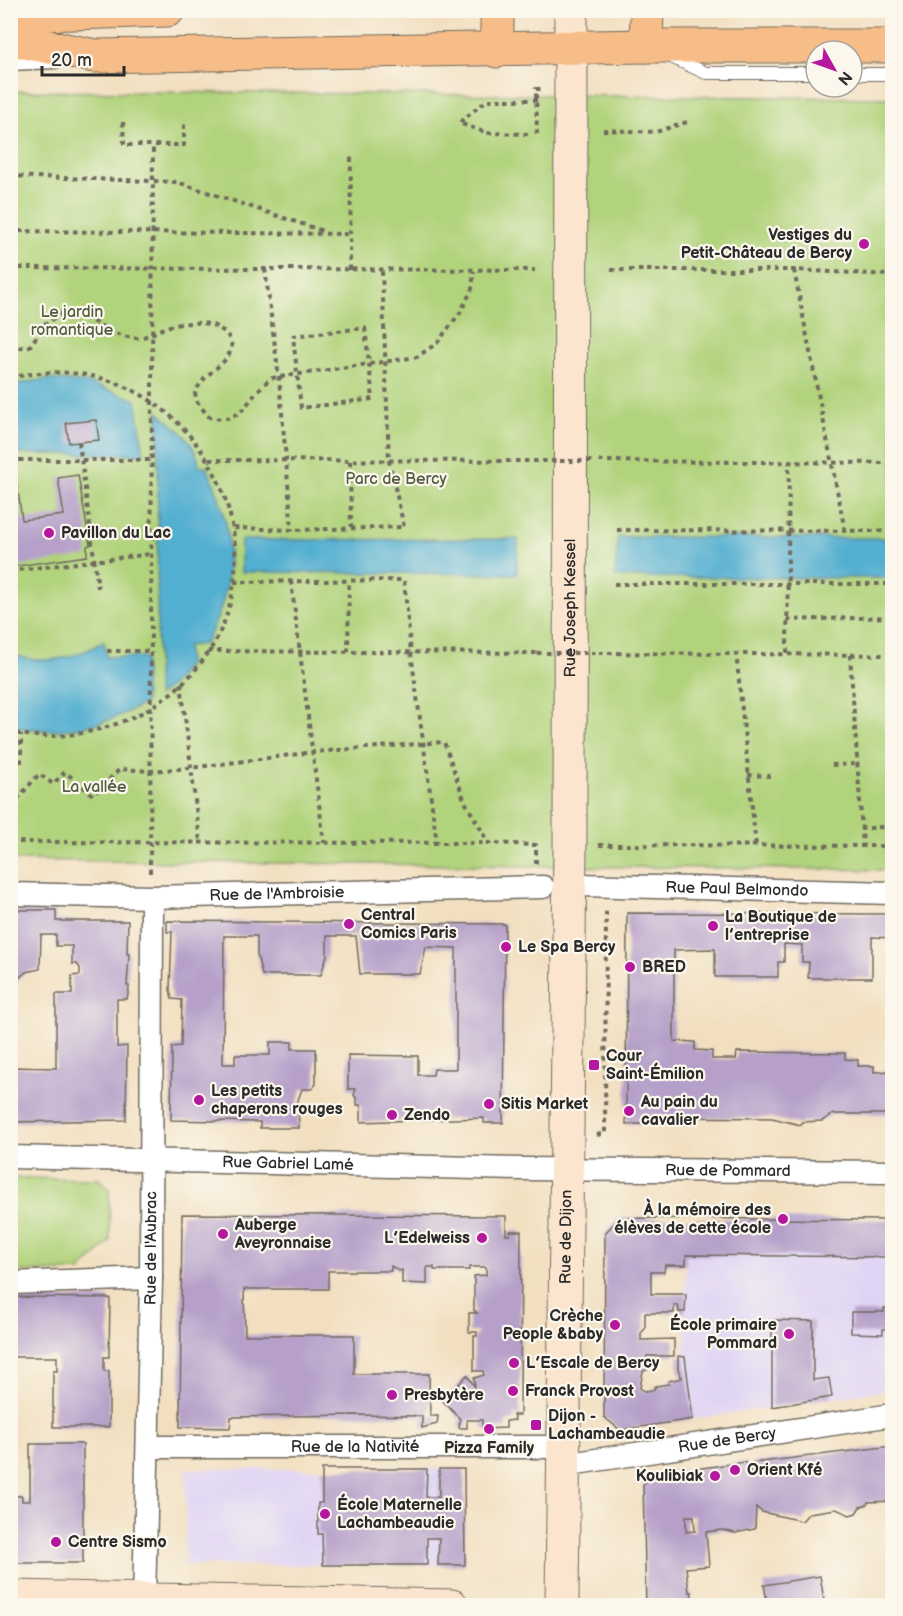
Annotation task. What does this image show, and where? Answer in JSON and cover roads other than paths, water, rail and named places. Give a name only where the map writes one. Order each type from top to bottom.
[{"type":"main road","points":[[10,15],[168,10]]},
{"type":"main road","points":[[497,10],[497,51]]},
{"type":"main road","name":"Rue Joseph Kessel","points":[[565,1169],[570,846],[571,10]]},
{"type":"main road","points":[[646,46],[647,10]]},
{"type":"main road","points":[[10,39],[95,56],[497,51],[646,46],[892,46]]},
{"type":"main road","name":"Rue de Dijon","points":[[562,1605],[565,1169]]},
{"type":"main road","points":[[10,1596],[144,1601],[452,1605]]},
{"type":"street","points":[[10,59],[95,56]]},
{"type":"street","name":"Rue Paul Belmondo","points":[[589,885],[892,893]]},
{"type":"street","name":"Rue de l'Ambroisie","points":[[10,894],[152,897],[540,888]]},
{"type":"street","name":"Rue de l'Aubrac","points":[[144,1601],[151,1278],[149,1159],[152,897]]},
{"type":"street","name":"Rue Gabriel Lamé","points":[[10,1157],[565,1169]]},
{"type":"street","name":"Rue de Pommard","points":[[565,1169],[892,1172]]},
{"type":"street","points":[[10,1283],[151,1278]]},
{"type":"street","name":"Rue de Bercy","points":[[563,1456],[892,1415]]},
{"type":"street","name":"Rue de la Nativité","points":[[148,1447],[563,1456]]},
{"type":"lane","points":[[646,46],[706,73],[804,73]]},
{"type":"lane","points":[[864,74],[892,74]]},
{"type":"water","points":[[48,379],[89,383],[136,400],[144,454],[11,454],[11,385]]},
{"type":"water","points":[[158,412],[190,442],[198,458],[199,466],[206,466],[223,511],[228,533],[229,555],[228,578],[223,600],[216,622],[205,644],[187,646],[188,665],[173,684],[157,697]]},
{"type":"water","points":[[618,537],[892,538],[892,578],[615,577]]},
{"type":"water","points":[[518,539],[517,574],[241,572],[241,540]]},
{"type":"water","points":[[104,641],[106,657],[145,657],[145,703],[112,719],[80,728],[47,730],[11,726],[11,654],[35,660],[59,659],[82,652]]},
{"type":"place","name":"Vestiges du Petit-Château de Bercy","points":[[864,244]]},
{"type":"place","name":"Pavillon du Lac","points":[[49,533]]},
{"type":"place","name":"Central Comics Paris","points":[[349,924]]},
{"type":"place","name":"La Boutique de l’entreprise","points":[[713,926]]},
{"type":"place","name":"Le Spa Bercy","points":[[506,947]]},
{"type":"place","name":"BRED","points":[[630,967]]},
{"type":"place","name":"Cour Saint-Émilion","points":[[594,1065]]},
{"type":"place","name":"Les petits chaperons rouges","points":[[199,1100]]},
{"type":"place","name":"Sitis Market","points":[[489,1104]]},
{"type":"place","name":"Au pain du cavalier","points":[[629,1111]]},
{"type":"place","name":"Zendo","points":[[392,1115]]},
{"type":"place","name":"À la mémoire des élèves de cette école","points":[[783,1219]]},
{"type":"place","name":"Auberge Aveyronnaise","points":[[223,1234]]},
{"type":"place","name":"L’Edelweiss","points":[[482,1238]]},
{"type":"place","name":"Crèche People &baby","points":[[615,1325]]},
{"type":"place","name":"École primaire Pommard","points":[[789,1334]]},
{"type":"place","name":"L’Escale de Bercy","points":[[514,1363]]},
{"type":"place","name":"Franck Provost","points":[[513,1391]]},
{"type":"place","name":"Presbytère","points":[[392,1395]]},
{"type":"place","name":"Dijon - Lachambeaudie","points":[[536,1425]]},
{"type":"place","name":"Pizza Family","points":[[489,1429]]},
{"type":"place","name":"Orient Kfé","points":[[735,1470]]},
{"type":"place","name":"Koulibiak","points":[[715,1476]]},
{"type":"place","name":"École Maternelle Lachambeaudie","points":[[325,1514]]},
{"type":"place","name":"Centre Sismo","points":[[56,1542]]},
{"type":"park label","name":"Le jardin romantique","points":[[72,321]]},
{"type":"park label","name":"Parc de Bercy","points":[[396,479]]},
{"type":"park label","name":"La vallée","points":[[94,787]]}]
